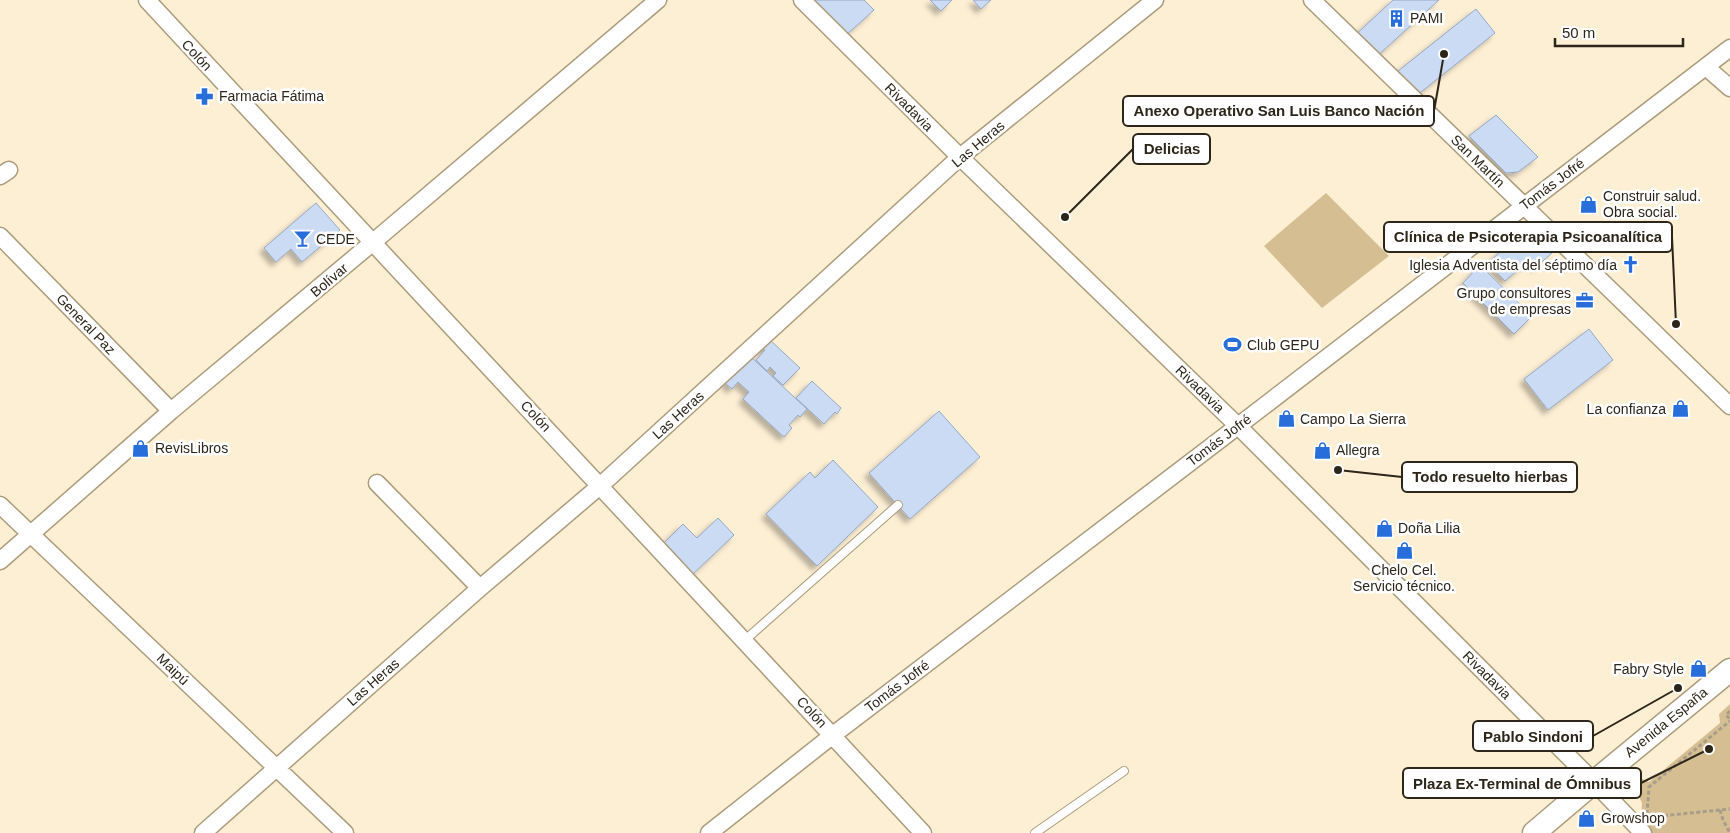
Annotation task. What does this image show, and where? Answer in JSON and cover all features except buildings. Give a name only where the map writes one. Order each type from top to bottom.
[{"type":"main road","name":"Avenida España","points":[[1534,833],[1730,670]]},
{"type":"street","name":"Colón","points":[[146,0],[601,485],[923,833]]},
{"type":"street","name":"Bolívar","points":[[0,560],[171,411],[658,0]]},
{"type":"street","name":"Rivadavia","points":[[802,0],[960,157],[1238,426],[1643,833]]},
{"type":"street","name":"Las Heras","points":[[203,833],[480,588],[601,485],[960,157],[1155,0]]},
{"type":"street","name":"San Martín","points":[[1312,0],[1730,406]]},
{"type":"street","name":"Tomás Jofré","points":[[709,833],[833,735],[1730,48]]},
{"type":"street","points":[[1706,67],[1730,88]]},
{"type":"street","name":"General Paz","points":[[0,236],[171,411]]},
{"type":"street","points":[[376,482],[480,588]]},
{"type":"street","name":"Maipú","points":[[0,505],[345,833]]},
{"type":"lane","points":[[745,640],[898,505]]},
{"type":"lane","points":[[1035,833],[1124,771]]},
{"type":"path","points":[[1730,711],[1726,715],[1730,720],[1649,787],[1646,818],[1730,809]]},
{"type":"path","points":[[1720,810],[1730,833]]},
{"type":"shaded area","points":[[1326,193],[1389,256],[1322,308],[1264,246]]},
{"type":"shaded area","points":[[1730,704],[1730,833],[1648,833],[1640,825],[1642,803],[1631,780],[1636,776],[1649,782],[1720,723],[1719,714]]},
{"type":"place","name":"PAMI","points":[[1396,18]]},
{"type":"place","name":"Anexo Operativo San Luis Banco Nación","points":[[1444,54]]},
{"type":"place","name":"Farmacia Fátima","points":[[205,96]]},
{"type":"place","name":"Construir salud. Obra social.","points":[[1589,204]]},
{"type":"place","name":"Delicias","points":[[1065,217]]},
{"type":"place","name":"CEDE","points":[[302,239]]},
{"type":"place","name":"Iglesia Adventista del séptimo día","points":[[1631,265]]},
{"type":"place","name":"Grupo consultores de empresas","points":[[1585,301]]},
{"type":"place","name":"Clínica de Psicoterapia Psicoanalítica","points":[[1676,324]]},
{"type":"place","name":"Club GEPU","points":[[1233,345]]},
{"type":"place","name":"La confianza","points":[[1680,409]]},
{"type":"place","name":"Campo La Sierra","points":[[1286,419]]},
{"type":"place","name":"RevisLibros","points":[[141,448]]},
{"type":"place","name":"Allegra","points":[[1322,450]]},
{"type":"place","name":"Todo resuelto hierbas","points":[[1338,470]]},
{"type":"place","name":"Doña Lilia","points":[[1384,528]]},
{"type":"place","name":"Chelo Cel. Servicio técnico.","points":[[1404,550]]},
{"type":"place","name":"Fabry Style","points":[[1698,669]]},
{"type":"place","name":"Pablo Sindoni","points":[[1678,688]]},
{"type":"place","name":"Plaza Ex-Terminal de Ómnibus","points":[[1709,749]]},
{"type":"place","name":"Growshop","points":[[1587,818]]}]
